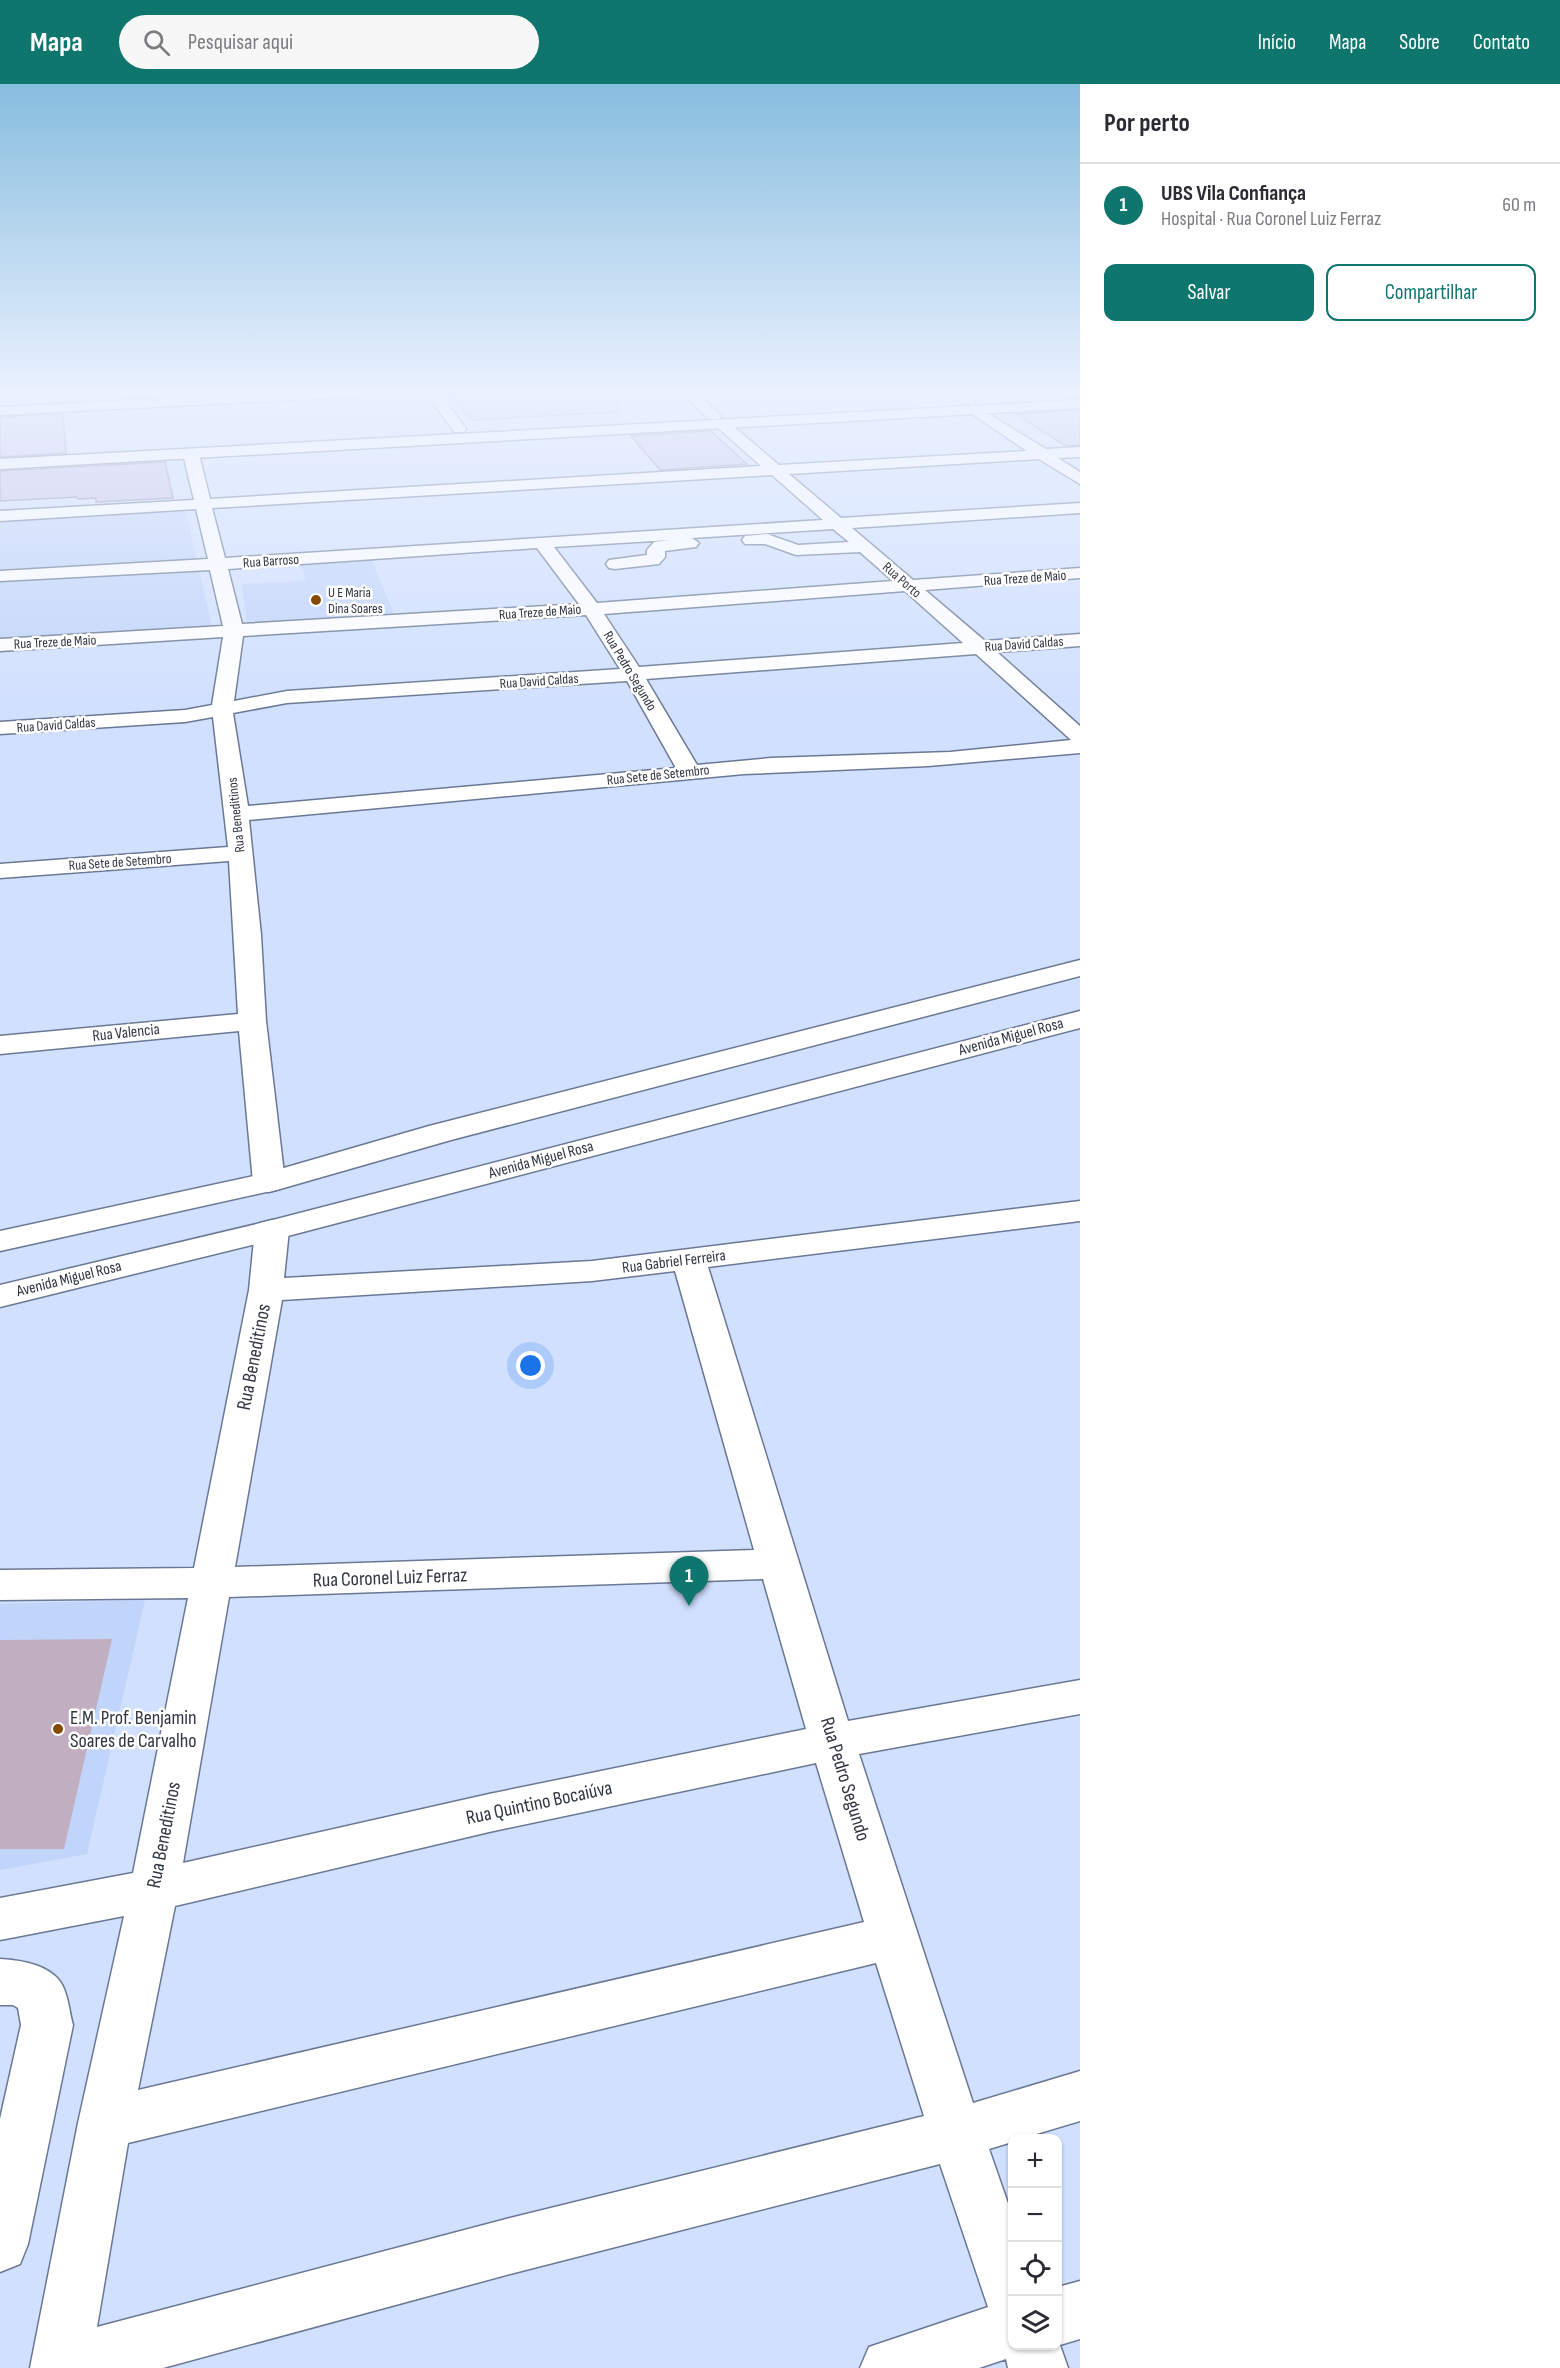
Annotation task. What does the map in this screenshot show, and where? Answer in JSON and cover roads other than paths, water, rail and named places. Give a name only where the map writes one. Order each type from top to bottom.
[{"type":"street","name":"Rua Beneditinos","points":[[201,497],[234,631],[222,709],[237,814],[248,935],[252,1020],[269,1182]]},
{"type":"street","points":[[0,516],[336,497]]},
{"type":"street","name":"Rua Porto","points":[[806,497],[1080,737]]},
{"type":"street","name":"Rua Barroso","points":[[0,576],[1080,508]]},
{"type":"street","points":[[615,564],[653,560],[660,546],[673,544],[755,539],[778,542],[796,550],[864,547]]},
{"type":"street","name":"Rua Pedro Segundo","points":[[543,543],[592,609],[633,674],[690,773]]},
{"type":"street","name":"Rua Treze de Maio","points":[[0,645],[592,609],[1080,573]]},
{"type":"street","name":"Rua David Caldas","points":[[0,728],[185,716],[287,697],[633,674],[1080,640]]},
{"type":"street","name":"Rua Sete de Setembro","points":[[237,814],[690,773],[735,766],[905,761],[1080,746]]},
{"type":"street","name":"Rua Sete de Setembro","points":[[0,871],[240,853]]},
{"type":"street","points":[[0,1241],[269,1182],[440,1133],[1080,968]]},
{"type":"street","name":"Avenida Miguel Rosa","points":[[0,1296],[272,1230],[1080,1019]]},
{"type":"street","name":"Rua Valencia","points":[[0,1046],[252,1020]]},
{"type":"street","name":"Rua Gabriel Ferreira","points":[[266,1290],[592,1271],[689,1261],[836,1240],[1080,1211]]},
{"type":"street","name":"Rua Beneditinos","points":[[60,2367],[105,2123],[154,1890],[266,1290],[272,1230]]},
{"type":"street","name":"Rua Pedro Segundo","points":[[689,1261],[779,1564],[955,2134],[1008,2283]]},
{"type":"street","name":"Rua Coronel Luiz Ferraz","points":[[0,1585],[211,1583],[779,1564]]},
{"type":"street","name":"Rua Quintino Bocaiúva","points":[[0,1919],[154,1890],[489,1813],[833,1741],[1080,1697]]},
{"type":"street","points":[[105,2123],[894,1937]]},
{"type":"street","points":[[0,1982],[21,1983],[40,1995],[47,2025],[0,2244]]},
{"type":"street","points":[[60,2367],[510,2246],[955,2134],[1080,2096]]},
{"type":"street","points":[[1062,2315],[1080,2310]]},
{"type":"street","points":[[890,2368],[1008,2329]]},
{"type":"street","points":[[1031,2350],[1038,2368]]},
{"type":"place","name":"U E Maria Dina Soares","points":[[316,600]]},
{"type":"place","name":"UBS Vila Confiança","points":[[689,1606]]},
{"type":"place","name":"E.M. Prof. Benjamin Soares de Carvalho","points":[[58,1729]]}]
